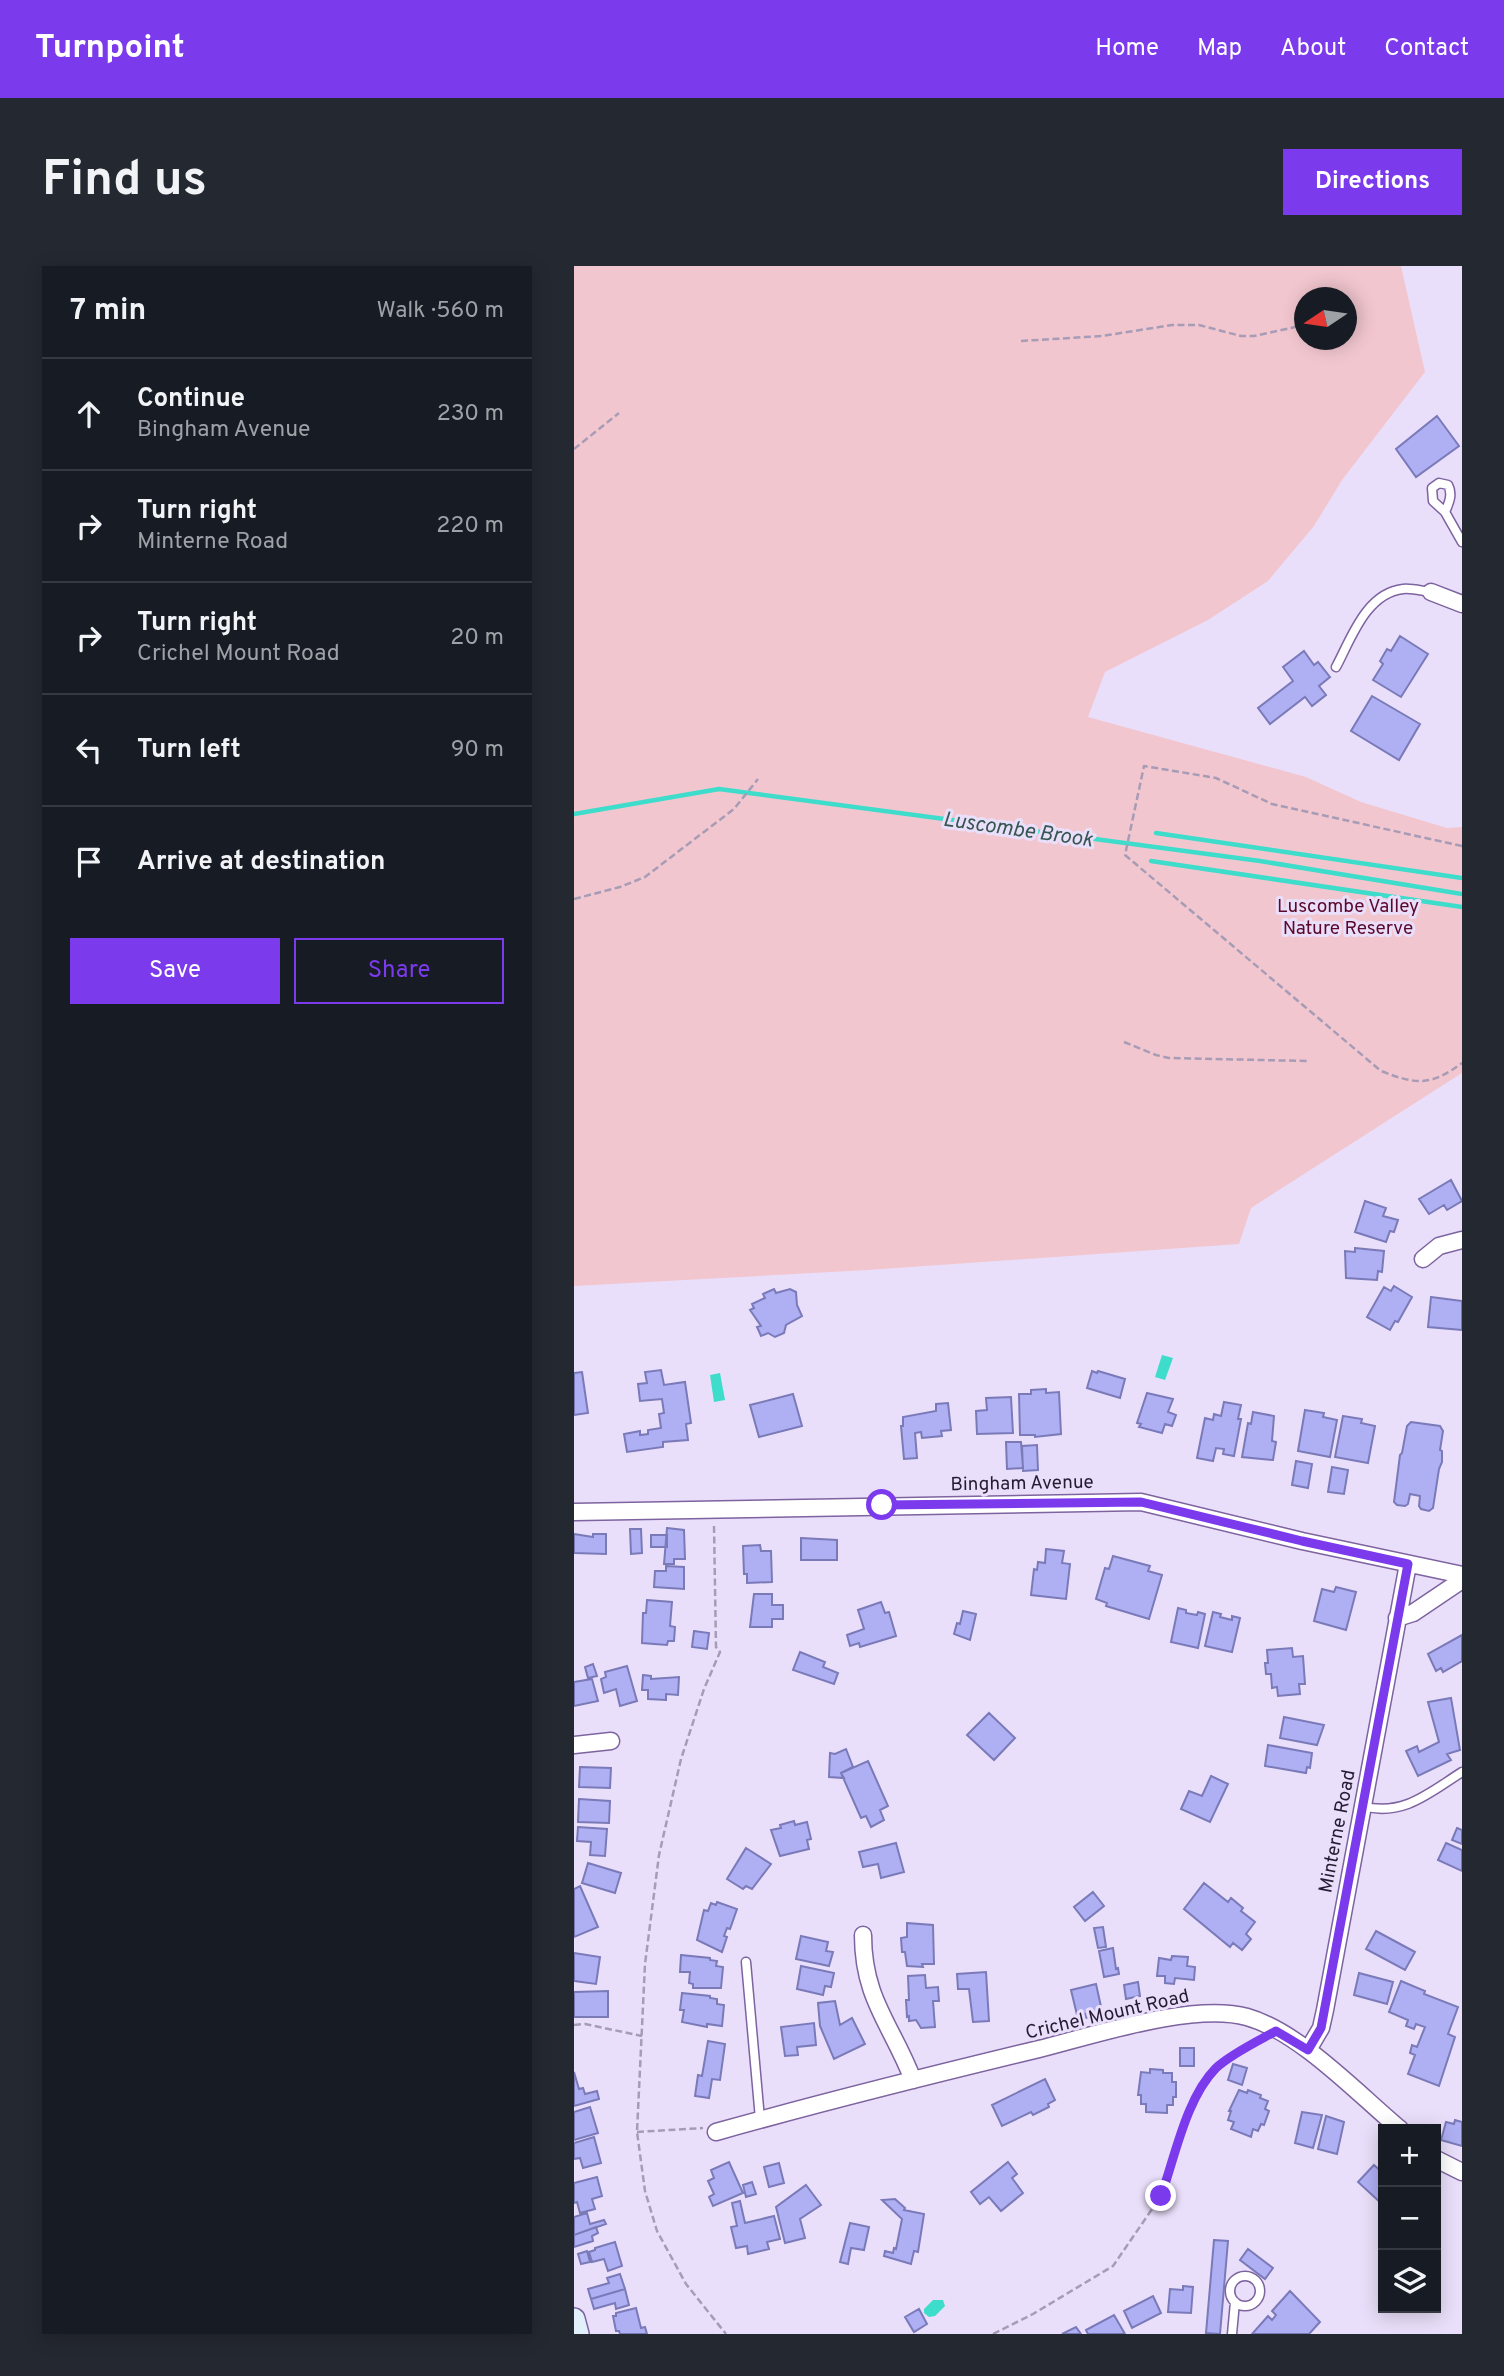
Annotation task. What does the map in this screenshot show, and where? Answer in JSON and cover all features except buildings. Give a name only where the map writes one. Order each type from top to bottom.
[{"type":"street","points":[[1431,592],[1462,604]]},
{"type":"street","points":[[1423,1259],[1439,1246],[1462,1240]]},
{"type":"street","name":"Bingham Avenue","points":[[574,1512],[1141,1502],[1302,1541],[1462,1575]]},
{"type":"street","name":"Minterne Road","points":[[1308,2050],[1321,2028],[1325,2010],[1408,1564]]},
{"type":"street","points":[[1397,1618],[1413,1613],[1462,1580]]},
{"type":"street","points":[[574,1745],[611,1741]]},
{"type":"street","points":[[863,1935],[864,1963],[872,1996],[913,2080]]},
{"type":"street","name":"Crichel Mount Road","points":[[710,2130],[1197,2013],[1224,2013],[1249,2018],[1276,2031],[1308,2050],[1394,2124]]},
{"type":"street","points":[[1441,2162],[1462,2172]]},
{"type":"street","points":[[574,2319],[578,2334]]},
{"type":"lane","points":[[1445,512],[1462,542]]},
{"type":"lane","points":[[1336,667],[1367,611],[1382,595],[1404,589],[1431,592]]},
{"type":"lane","points":[[1362,1806],[1381,1810],[1400,1808],[1462,1772]]},
{"type":"lane","points":[[746,1962],[760,2119]]},
{"type":"lane","points":[[1232,2334],[1235,2302]]},
{"type":"path","points":[[1021,341],[1102,336],[1172,325],[1199,325],[1241,336],[1254,336],[1294,327]]},
{"type":"path","points":[[574,449],[619,413]]},
{"type":"path","points":[[1462,846],[1272,804],[1216,778],[1144,766],[1125,853],[1381,1071],[1407,1081],[1419,1081],[1442,1077],[1462,1062]]},
{"type":"path","points":[[574,899],[620,887],[645,877],[722,819],[758,779]]},
{"type":"path","points":[[1124,1042],[1169,1058],[1307,1061]]},
{"type":"path","points":[[713,1508],[715,1636],[716,1647],[720,1652],[692,1724],[669,1804],[659,1855],[645,1964],[638,2132],[645,2191],[657,2231],[686,2284],[726,2334]]},
{"type":"path","points":[[574,2025],[585,2024],[642,2036]]},
{"type":"path","points":[[993,2334],[1033,2314],[1113,2266],[1161,2196],[1193,2103],[1202,2086],[1218,2067],[1276,2031]]},
{"type":"path","points":[[638,2132],[710,2130]]},
{"type":"green space","name":"Luscombe Valley Nature Reserve","points":[[574,266],[1401,266],[1425,372],[1342,480],[1314,526],[1268,581],[1208,620],[1105,672],[1088,717],[1306,777],[1361,802],[1447,828],[1462,827],[1462,1073],[1251,1208],[1239,1244],[868,1270],[574,1286]]},
{"type":"shaded area","points":[[1162,1355],[1173,1358],[1165,1380],[1155,1377]]},
{"type":"shaded area","points":[[720,1373],[725,1400],[714,1402],[710,1375]]},
{"type":"shaded area","points":[[933,2300],[943,2300],[945,2306],[935,2316],[929,2317],[924,2313],[924,2309]]},
{"type":"waterway","name":"Luscombe Brook","points":[[574,814],[719,789],[1260,861],[1462,894]]},
{"type":"waterway","points":[[1156,833],[1462,878]]},
{"type":"waterway","points":[[1151,861],[1462,907]]},
{"type":"route","points":[[882,1505],[1141,1502],[1408,1564],[1321,2028],[1308,2050],[1276,2031],[1218,2067],[1202,2086],[1193,2103],[1161,2196]]}]
